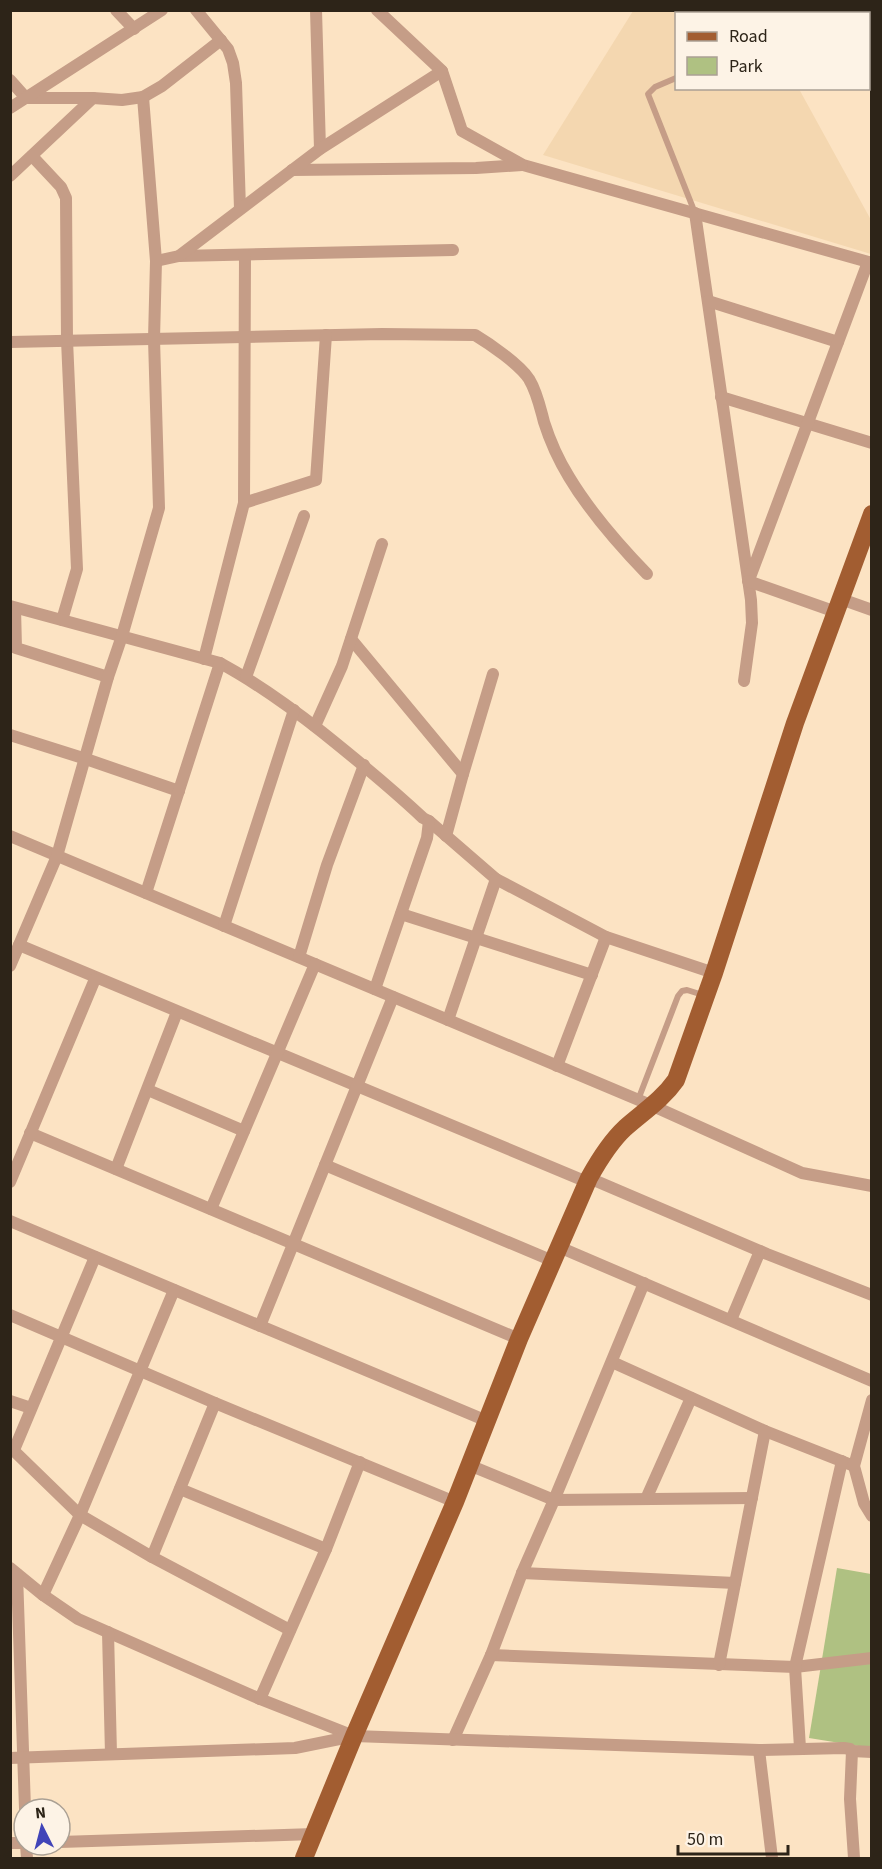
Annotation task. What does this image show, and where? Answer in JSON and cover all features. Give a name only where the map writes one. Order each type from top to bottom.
[{"type":"main road","points":[[304,1858],[455,1503],[519,1339],[588,1180],[600,1160],[645,1103],[669,1090],[676,1080],[714,973],[795,723],[871,519]]},
{"type":"street","points":[[116,10],[134,29]]},
{"type":"street","points":[[10,108],[162,10]]},
{"type":"street","points":[[196,10],[228,49],[233,63],[240,209]]},
{"type":"street","points":[[316,10],[320,149]]},
{"type":"street","points":[[377,10],[442,71],[462,131],[523,165],[870,262],[748,581]]},
{"type":"street","points":[[10,80],[26,98],[122,100],[143,98],[221,40]]},
{"type":"street","points":[[179,256],[320,149],[442,71]]},
{"type":"street","points":[[10,177],[93,98]]},
{"type":"street","points":[[10,966],[57,856],[159,508],[154,339],[156,261],[143,98]]},
{"type":"street","points":[[33,156],[61,187],[66,198],[68,340],[77,569],[62,620]]},
{"type":"street","points":[[292,170],[476,168],[523,165]]},
{"type":"street","points":[[695,213],[748,581],[752,624],[744,681]]},
{"type":"street","points":[[156,261],[179,256],[453,250]]},
{"type":"street","points":[[204,659],[244,503],[245,255]]},
{"type":"street","points":[[708,301],[838,342]]},
{"type":"street","points":[[10,342],[326,335],[475,335],[486,341],[527,376],[538,398],[550,439],[569,478],[590,509],[647,574]]},
{"type":"street","points":[[244,503],[316,480],[326,335]]},
{"type":"street","points":[[722,397],[872,443]]},
{"type":"street","points":[[246,677],[304,516]]},
{"type":"street","points":[[315,726],[342,666],[382,544]]},
{"type":"street","points":[[748,581],[838,605],[872,610]]},
{"type":"street","points":[[108,677],[16,648],[13,607],[220,663],[246,677],[315,726],[364,765],[496,879],[606,937],[714,973]]},
{"type":"street","points":[[351,639],[463,774]]},
{"type":"street","points":[[146,893],[220,663]]},
{"type":"street","points":[[446,836],[493,674]]},
{"type":"street","points":[[224,926],[294,710]]},
{"type":"street","points":[[10,735],[179,791]]},
{"type":"street","points":[[299,957],[327,865],[364,765]]},
{"type":"street","points":[[375,989],[427,838],[429,821]]},
{"type":"street","points":[[10,836],[645,1103],[802,1173],[872,1186]]},
{"type":"street","points":[[448,1020],[496,879]]},
{"type":"street","points":[[401,914],[592,975]]},
{"type":"street","points":[[557,1066],[606,937]]},
{"type":"street","points":[[19,945],[95,979],[872,1295]]},
{"type":"street","points":[[211,1209],[315,964]]},
{"type":"street","points":[[10,1182],[95,979]]},
{"type":"street","points":[[260,1326],[393,997]]},
{"type":"street","points":[[116,1169],[177,1012]]},
{"type":"street","points":[[148,1090],[244,1131]]},
{"type":"street","points":[[30,1133],[519,1339]]},
{"type":"street","points":[[325,1165],[556,1254],[645,1283],[872,1381]]},
{"type":"street","points":[[12,1226],[95,1257],[487,1421]]},
{"type":"street","points":[[731,1320],[760,1251]]},
{"type":"street","points":[[95,1257],[32,1408],[12,1448],[80,1515],[152,1557],[290,1630]]},
{"type":"street","points":[[453,1740],[491,1655],[522,1573],[645,1283]]},
{"type":"street","points":[[43,1595],[80,1515],[174,1290]]},
{"type":"street","points":[[10,1315],[455,1503]]},
{"type":"street","points":[[612,1362],[765,1431],[848,1463],[864,1503],[872,1516]]},
{"type":"street","points":[[646,1499],[692,1398]]},
{"type":"street","points":[[800,1748],[795,1667],[848,1463],[872,1400]]},
{"type":"street","points":[[10,1401],[32,1408]]},
{"type":"street","points":[[152,1557],[215,1403]]},
{"type":"street","points":[[718,1665],[765,1431]]},
{"type":"street","points":[[260,1699],[326,1549],[360,1462]]},
{"type":"street","points":[[469,1465],[554,1500],[752,1498]]},
{"type":"street","points":[[180,1489],[326,1549]]},
{"type":"street","points":[[14,1571],[78,1619],[260,1699],[354,1736]]},
{"type":"street","points":[[14,1571],[17,1757],[23,1797]]},
{"type":"street","points":[[522,1573],[735,1584]]},
{"type":"street","points":[[108,1632],[111,1754]]},
{"type":"street","points":[[491,1655],[795,1667],[872,1658]]},
{"type":"street","points":[[17,1757],[295,1748],[354,1736],[759,1750],[844,1748],[852,1751],[872,1752]]},
{"type":"street","points":[[759,1750],[772,1858]]},
{"type":"street","points":[[852,1751],[850,1799],[854,1858]]},
{"type":"street","points":[[72,1842],[314,1834]]},
{"type":"lane","points":[[675,78],[655,87],[648,94],[695,213]]},
{"type":"lane","points":[[645,1103],[678,996],[682,991],[687,990],[706,996]]},
{"type":"shaded area","points":[[633,11],[756,11],[675,12],[675,90],[800,90],[871,220],[871,254],[543,155]]},
{"type":"green space","points":[[837,1568],[871,1574],[871,1748],[809,1738]]}]
